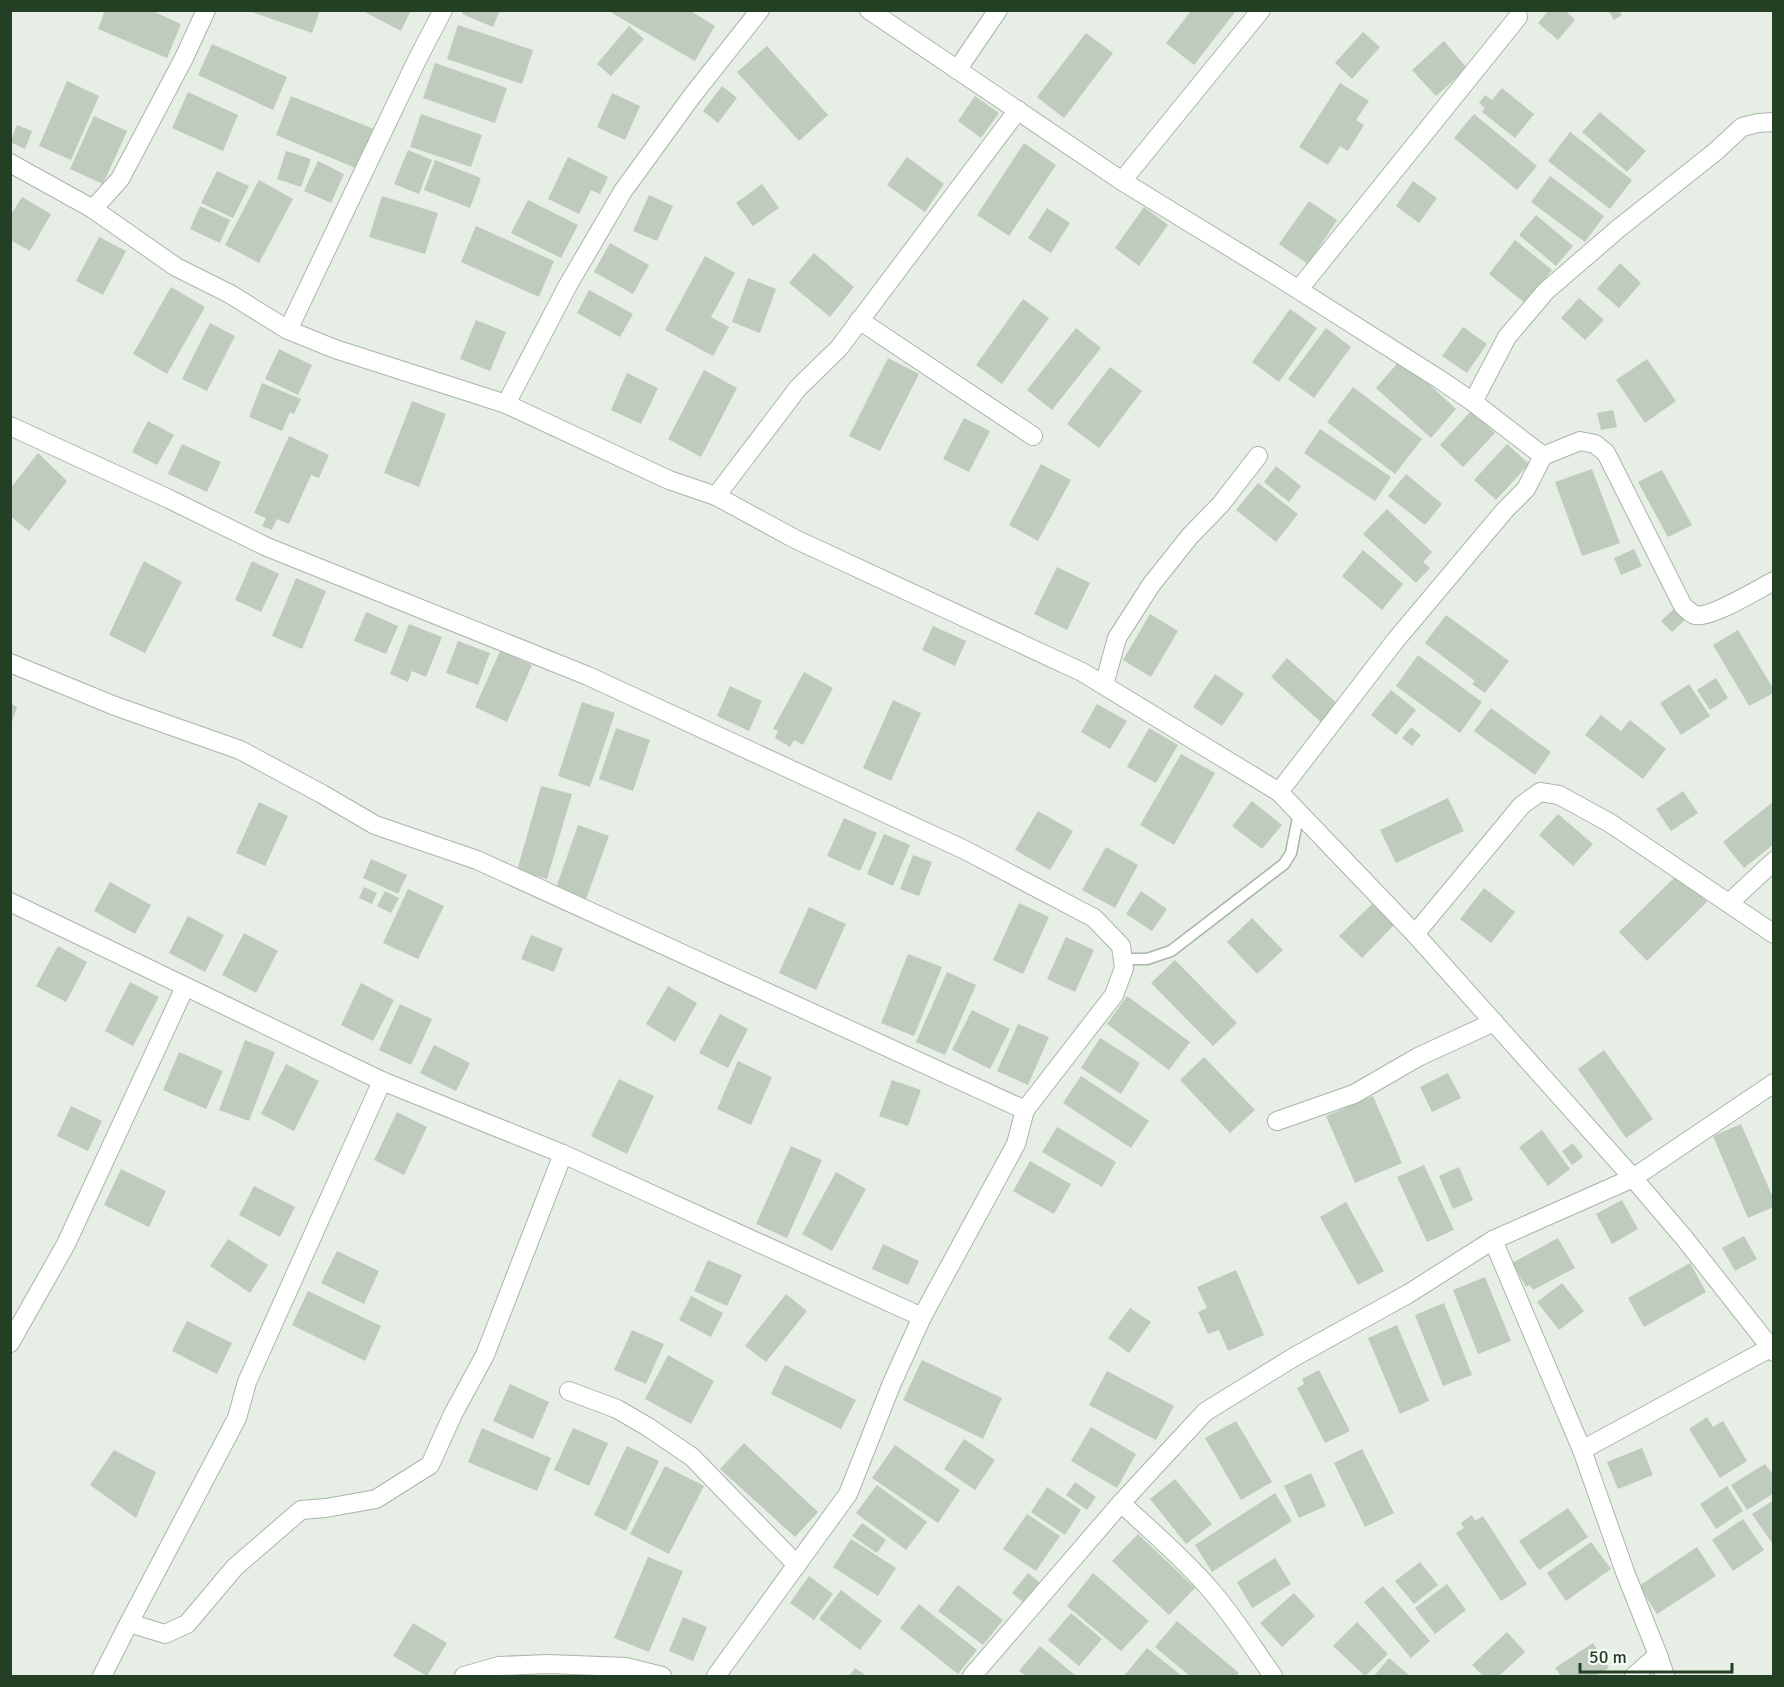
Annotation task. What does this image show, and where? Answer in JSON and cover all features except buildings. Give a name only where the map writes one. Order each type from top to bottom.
[{"type":"street","points":[[93,209],[120,179],[184,58],[206,10]]},
{"type":"street","points":[[288,330],[443,10]]},
{"type":"street","points":[[506,404],[568,285],[623,192],[692,96],[760,10]]},
{"type":"street","points":[[869,10],[1122,181],[1299,289],[1473,402],[1543,456]]},
{"type":"street","points":[[957,70],[998,10]]},
{"type":"street","points":[[1122,181],[1261,10]]},
{"type":"street","points":[[1299,289],[1518,17]]},
{"type":"street","points":[[716,496],[798,388],[839,348],[1018,110]]},
{"type":"street","points":[[1473,402],[1507,337],[1546,291],[1619,228],[1715,152],[1742,127],[1758,123],[1773,123]]},
{"type":"street","points":[[10,163],[93,209],[176,267],[230,294],[288,330],[334,349],[506,404],[669,480],[716,496],[795,539],[1082,672],[1279,792],[1415,934],[1633,1178],[1685,1239],[1772,1350],[1582,1450]]},
{"type":"street","points":[[860,320],[1033,436]]},
{"type":"street","points":[[10,426],[267,547],[588,676],[965,850],[1094,918],[1121,946],[1124,968],[1114,995],[1025,1110],[1016,1144],[922,1317],[892,1383],[848,1494],[716,1677]]},
{"type":"street","points":[[1279,792],[1395,641],[1505,510],[1526,489],[1543,456],[1580,441],[1595,444],[1606,453],[1683,606],[1691,614],[1698,616],[1725,607],[1773,581]]},
{"type":"street","points":[[1104,685],[1117,638],[1151,585],[1190,536],[1221,504],[1258,456]]},
{"type":"street","points":[[10,663],[115,706],[240,750],[375,825],[477,860],[1025,1110]]},
{"type":"street","points":[[1415,934],[1522,805],[1540,792],[1559,795],[1610,823],[1773,934]]},
{"type":"street","points":[[1729,903],[1773,861]]},
{"type":"street","points":[[10,902],[382,1081],[563,1154],[922,1317]]},
{"type":"street","points":[[10,1343],[66,1244],[185,987]]},
{"type":"street","points":[[1277,1121],[1353,1094],[1418,1057],[1494,1022]]},
{"type":"street","points":[[102,1677],[237,1418],[247,1382],[382,1081]]},
{"type":"street","points":[[972,1677],[1121,1503],[1205,1412],[1293,1357],[1408,1294],[1493,1240],[1633,1178],[1773,1083]]},
{"type":"street","points":[[129,1623],[165,1634],[187,1624],[235,1567],[301,1510],[376,1499],[430,1466],[453,1414],[485,1355],[563,1154]]},
{"type":"street","points":[[1493,1240],[1582,1450],[1665,1677]]},
{"type":"street","points":[[569,1391],[617,1409],[692,1457],[797,1565]]},
{"type":"street","points":[[1121,1503],[1175,1552],[1208,1587],[1238,1625],[1273,1677]]},
{"type":"street","points":[[1634,1677],[1658,1655]]},
{"type":"street","points":[[464,1677],[499,1666],[548,1664],[626,1667],[662,1677]]},
{"type":"lane","points":[[1123,959],[1147,959],[1171,951],[1284,864],[1291,853],[1299,813]]}]
